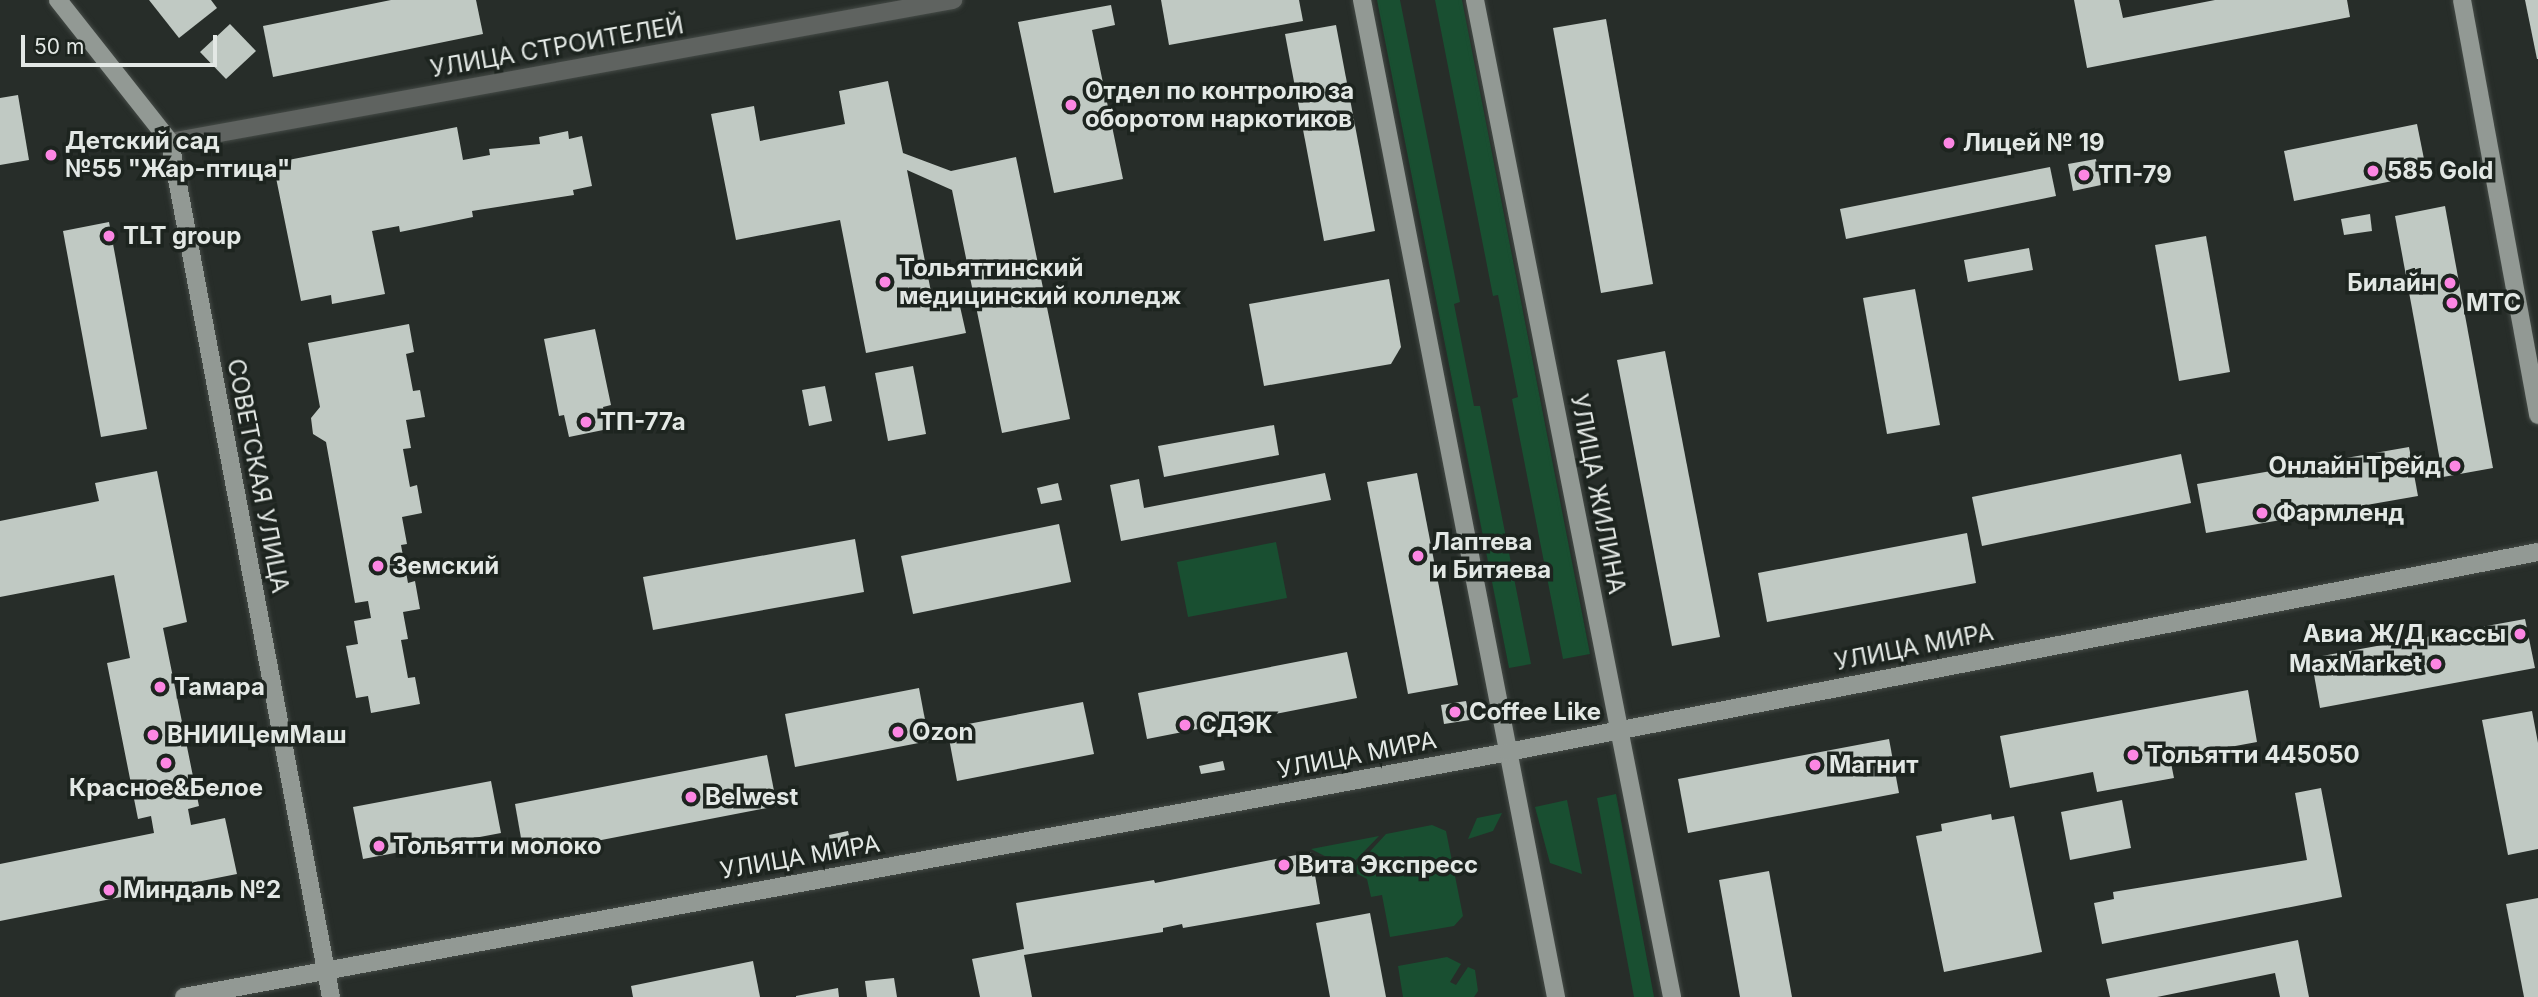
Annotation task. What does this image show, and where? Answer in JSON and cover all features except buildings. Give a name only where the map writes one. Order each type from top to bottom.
[{"type":"main road","name":"СОВЕТСКАЯ УЛИЦА","points":[[58,0],[170,142],[331,997]]},
{"type":"main road","points":[[1362,0],[1556,997]]},
{"type":"main road","name":"УЛИЦА ЖИЛИНА","points":[[1475,0],[1672,997]]},
{"type":"main road","points":[[2462,0],[2538,415]]},
{"type":"main road","name":"УЛИЦА МИРА","points":[[184,997],[1508,752],[2538,552]]},
{"type":"street","name":"УЛИЦА СТРОИТЕЛЕЙ","points":[[170,142],[953,0]]},
{"type":"green space","points":[[1377,0],[1400,0],[1460,302],[1454,304],[1474,406],[1480,406],[1531,664],[1509,668]]},
{"type":"green space","points":[[1435,0],[1462,0],[1590,654],[1563,659],[1512,399],[1518,397],[1498,295],[1493,296]]},
{"type":"green space","points":[[1276,542],[1287,598],[1188,617],[1177,562]]},
{"type":"green space","points":[[1616,794],[1654,997],[1634,997],[1597,798]]},
{"type":"green space","points":[[1567,800],[1582,874],[1550,863],[1535,807]]},
{"type":"green space","points":[[1502,813],[1493,831],[1468,839],[1477,818]]},
{"type":"green space","points":[[1432,825],[1446,831],[1463,916],[1454,926],[1390,937],[1382,895],[1371,897],[1367,879],[1352,871],[1386,834]]},
{"type":"green space","points":[[1379,836],[1348,868],[1311,849]]},
{"type":"green space","points":[[1447,957],[1461,964],[1450,982],[1456,985],[1468,967],[1475,970],[1478,991],[1474,997],[1403,997],[1398,966]]},
{"type":"place","name":"Отдел по контролю за оборотом наркотиков","points":[[1071,105]]},
{"type":"place","name":"Лицей № 19","points":[[1949,143]]},
{"type":"place","name":"Детский сад №55 \"Жар-птица\"","points":[[51,155]]},
{"type":"place","name":"585 Gold","points":[[2373,171]]},
{"type":"place","name":"ТП-79","points":[[2084,175]]},
{"type":"place","name":"TLT group","points":[[109,236]]},
{"type":"place","name":"Тольяттинский медицинский колледж","points":[[885,282]]},
{"type":"place","name":"Билайн","points":[[2450,283]]},
{"type":"place","name":"МТС","points":[[2452,303]]},
{"type":"place","name":"ТП-77а","points":[[586,422]]},
{"type":"place","name":"Онлайн Трейд","points":[[2455,466]]},
{"type":"place","name":"Фармленд","points":[[2262,513]]},
{"type":"place","name":"Лаптева и Битяева","points":[[1418,556]]},
{"type":"place","name":"Земский","points":[[378,566]]},
{"type":"place","name":"Авиа Ж/Д кассы","points":[[2520,634]]},
{"type":"place","name":"MaxMarket","points":[[2436,664]]},
{"type":"place","name":"Тамара","points":[[160,687]]},
{"type":"place","name":"Coffee Like","points":[[1455,712]]},
{"type":"place","name":"СДЭК","points":[[1185,725]]},
{"type":"place","name":"Ozon","points":[[898,732]]},
{"type":"place","name":"ВНИИЦемМаш","points":[[153,735]]},
{"type":"place","name":"Тольятти 445050","points":[[2133,755]]},
{"type":"place","name":"Красное&Белое","points":[[166,763]]},
{"type":"place","name":"Магнит","points":[[1815,765]]},
{"type":"place","name":"Belwest","points":[[691,797]]},
{"type":"place","name":"Тольятти молоко","points":[[379,846]]},
{"type":"place","name":"Вита Экспресс","points":[[1284,865]]},
{"type":"place","name":"Миндаль №2","points":[[109,890]]}]
